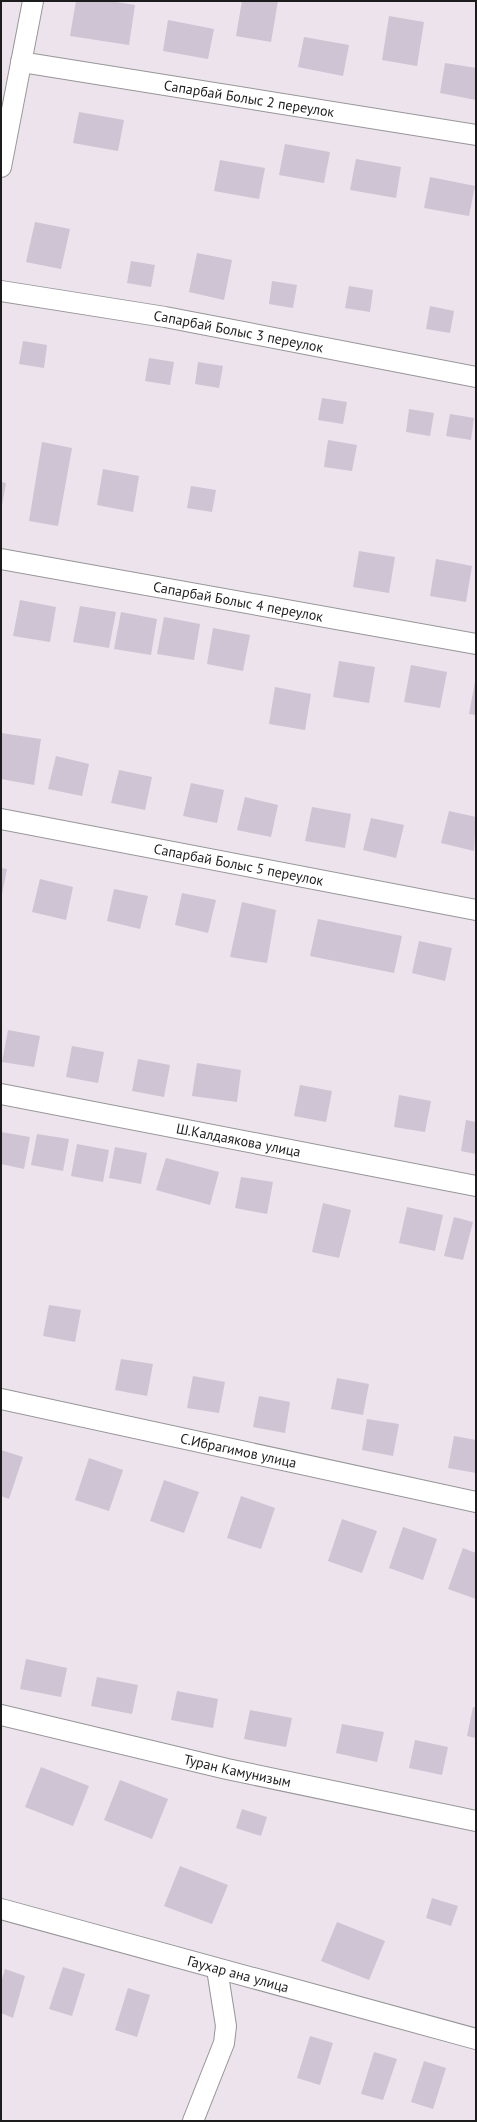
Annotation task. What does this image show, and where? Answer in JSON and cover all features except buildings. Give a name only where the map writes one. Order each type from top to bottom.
[{"type":"street","points":[[1,167],[33,1]]},
{"type":"street","name":"Сапарбай Болыс 2 переулок","points":[[21,62],[476,135]]},
{"type":"street","name":"Сапарбай Болыс 3 переулок","points":[[1,291],[172,319],[476,377]]},
{"type":"street","name":"Сапарбай Болыс 4 переулок","points":[[1,559],[476,644]]},
{"type":"street","name":"Сапарбай Болыс 5 переулок","points":[[1,819],[476,910]]},
{"type":"street","name":"Ш.Калдаякова улица","points":[[1,1094],[476,1186]]},
{"type":"street","name":"С.Ибрагимов улица","points":[[1,1399],[476,1502]]},
{"type":"street","name":"Туран Камунизым","points":[[1,1715],[227,1769],[476,1821]]},
{"type":"street","name":"Гаухар ана улица","points":[[1,1908],[217,1969],[476,2039]]},
{"type":"street","points":[[193,2121],[224,2043],[226,2026],[217,1969]]}]
